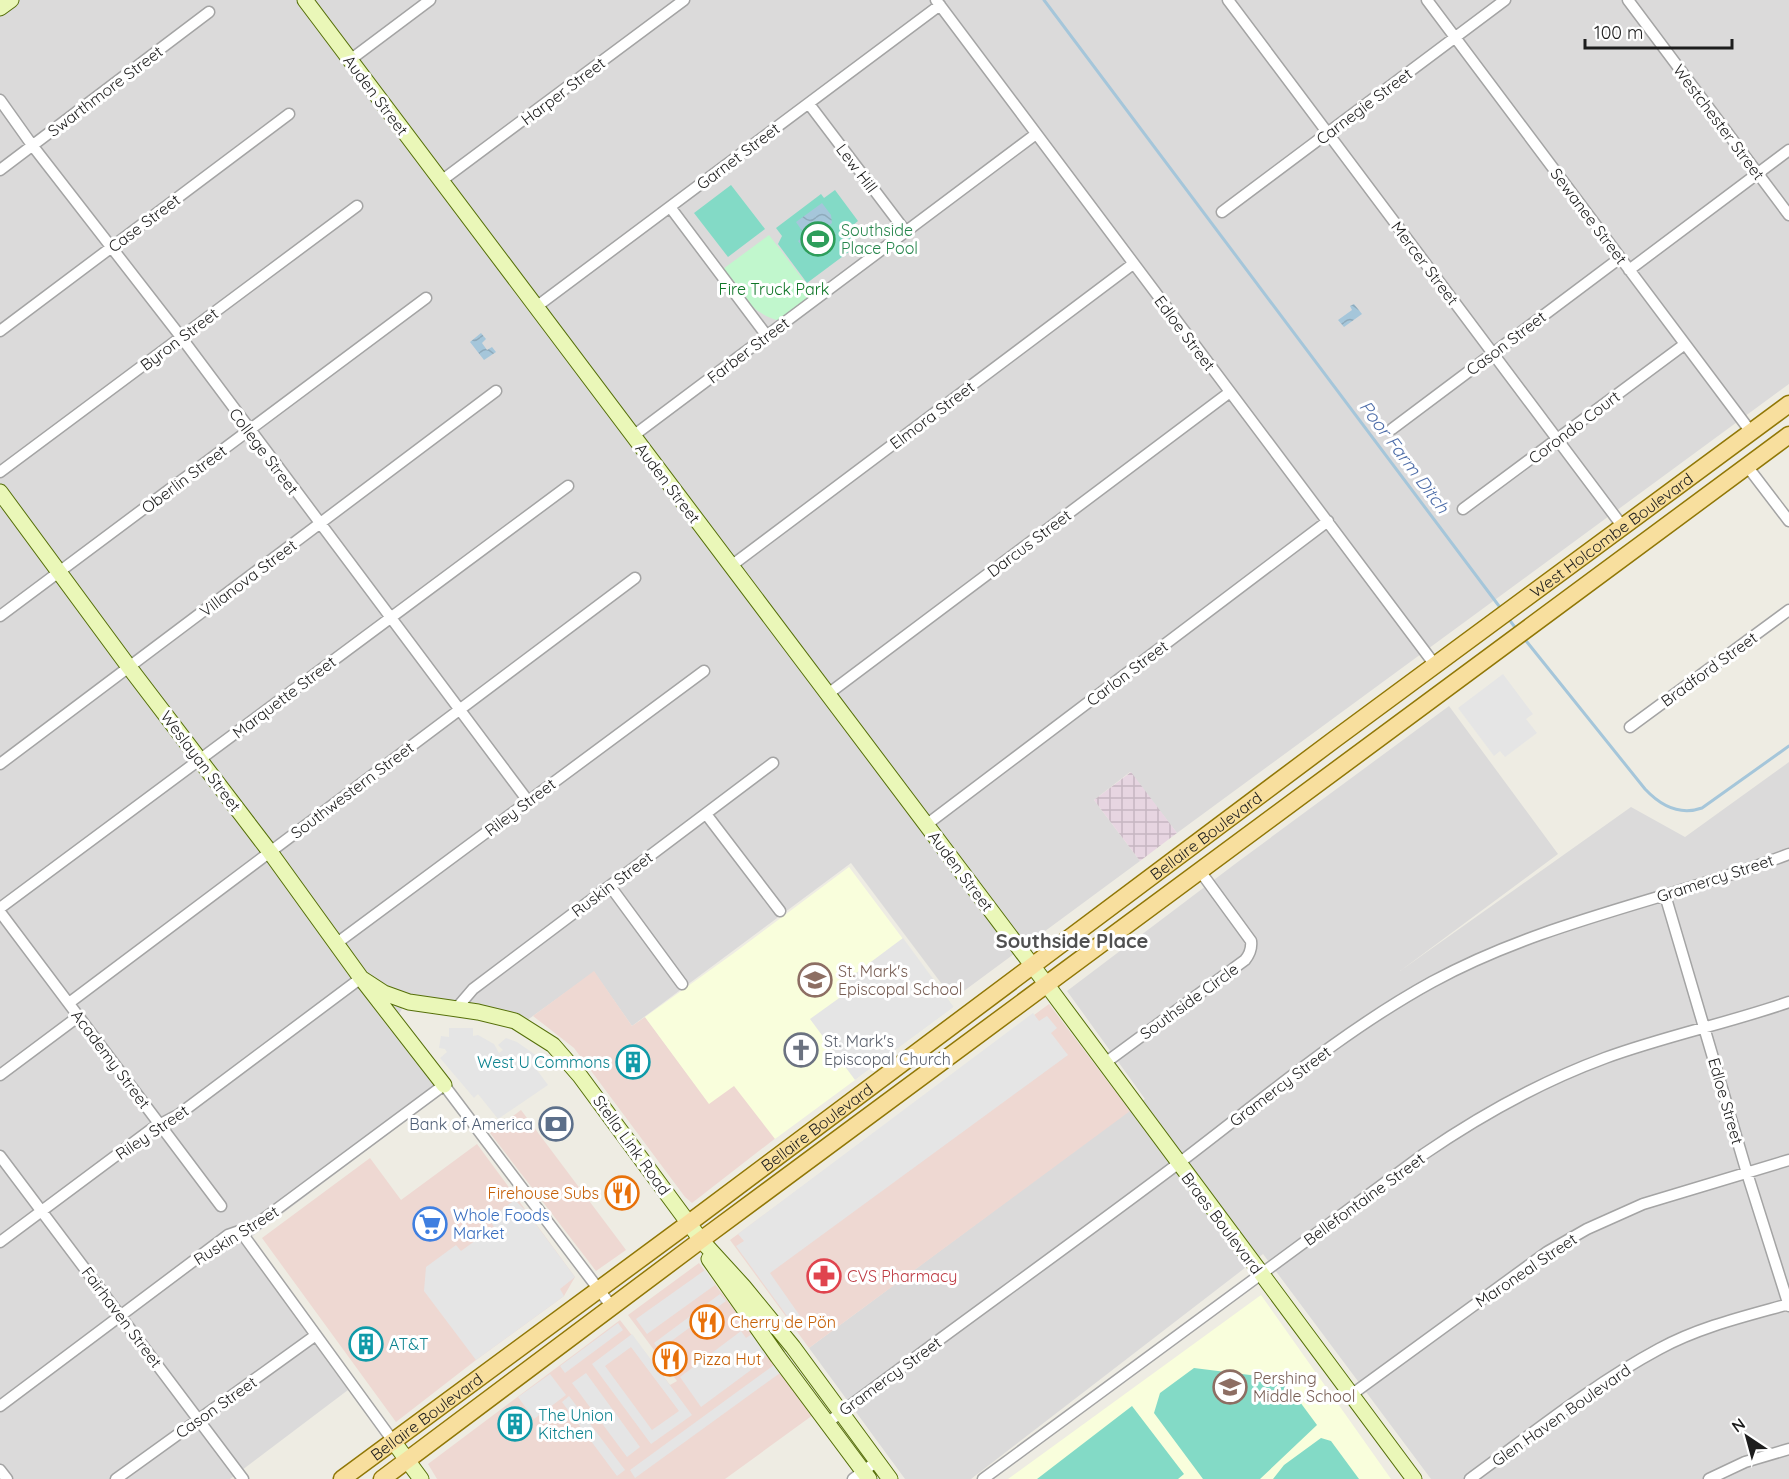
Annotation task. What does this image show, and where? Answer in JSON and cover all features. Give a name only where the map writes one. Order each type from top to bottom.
[{"type":"main road","name":"West Holcombe Boulevard","points":[[1435,665],[1789,404]]},
{"type":"main road","points":[[1747,466],[1751,432]]},
{"type":"main road","name":"West Holcombe Boulevard","points":[[1451,686],[1789,435]]},
{"type":"main road","points":[[1623,527],[1646,541]]},
{"type":"main road","points":[[1435,665],[1451,686]]},
{"type":"main road","name":"Bellaire Boulevard","points":[[342,1479],[689,1223],[1435,665]]},
{"type":"main road","name":"Bellaire Boulevard","points":[[382,1479],[701,1240],[1451,686]]},
{"type":"main road","points":[[1335,739],[1351,760]]},
{"type":"main road","points":[[1217,827],[1232,847]]},
{"type":"main road","points":[[900,1065],[914,1082]]},
{"type":"main road","points":[[777,1157],[789,1175]]},
{"type":"street","points":[[0,8],[11,0]]},
{"type":"street","name":"Auden Street","points":[[305,0],[1032,966]]},
{"type":"street","points":[[350,60],[430,0]]},
{"type":"street","name":"Harper Street","points":[[441,182],[684,0]]},
{"type":"street","name":"Mercer Street","points":[[1228,0],[1623,527]]},
{"type":"street","name":"Sewanee Street","points":[[1427,0],[1751,432]]},
{"type":"street","name":"Carnegie Street","points":[[1222,212],[1505,0]]},
{"type":"street","name":"Westchester Street","points":[[1628,0],[1789,214]]},
{"type":"street","name":"Garnet Street","points":[[536,307],[808,104],[938,3]]},
{"type":"street","name":"Edloe Street","points":[[938,3],[1435,665]]},
{"type":"street","name":"Swarthmore Street","points":[[0,170],[209,12]]},
{"type":"street","name":"College Street","points":[[0,100],[32,146],[181,337],[528,801]]},
{"type":"street","name":"Lew Hill","points":[[808,104],[906,232]]},
{"type":"street","name":"Case Street","points":[[0,331],[289,114]]},
{"type":"street","name":"Farber Street","points":[[633,436],[1036,134]]},
{"type":"street","points":[[1629,270],[1789,150]]},
{"type":"street","name":"Byron Street","points":[[0,472],[357,206]]},
{"type":"street","points":[[670,207],[768,336]]},
{"type":"street","name":"Cason Street","points":[[1392,429],[1620,258]]},
{"type":"street","name":"Elmora Street","points":[[731,566],[1133,264]]},
{"type":"street","name":"Oberlin Street","points":[[0,616],[426,298]]},
{"type":"street","name":"Corondo Court","points":[[1463,509],[1685,344]]},
{"type":"street","name":"Villanova Street","points":[[0,764],[496,391]]},
{"type":"street","name":"Darcus Street","points":[[828,694],[1230,392]]},
{"type":"street","points":[[1747,466],[1789,521]]},
{"type":"street","name":"Marquette Street","points":[[0,910],[567,486]]},
{"type":"street","name":"Weslayan Street","points":[[0,492],[362,978],[612,1307]]},
{"type":"street","name":"Carlon Street","points":[[926,825],[1328,521]]},
{"type":"street","name":"Southwestern Street","points":[[69,1003],[635,578]]},
{"type":"street","name":"Bradford Street","points":[[1630,728],[1789,610]]},
{"type":"street","name":"Riley Street","points":[[337,944],[704,671]]},
{"type":"street","name":"Ruskin Street","points":[[455,1010],[473,989],[772,763]]},
{"type":"street","points":[[706,814],[780,911]]},
{"type":"street","name":"Gramercy Street","points":[[827,1423],[1178,1164],[1353,1031],[1432,983],[1497,951],[1576,921],[1746,871],[1789,854]]},
{"type":"street","name":"Southside Circle","points":[[1104,1063],[1245,960],[1250,954],[1251,941],[1200,871]]},
{"type":"street","points":[[610,886],[682,984]]},
{"type":"street","name":"Edloe Street","points":[[1665,894],[1747,1173],[1789,1305]]},
{"type":"street","name":"Academy Street","points":[[0,910],[221,1206]]},
{"type":"street","name":"Braes Boulevard","points":[[1032,966],[1414,1479]]},
{"type":"street","name":"Riley Street","points":[[0,1242],[153,1128],[161,1126],[178,1115],[362,978]]},
{"type":"street","name":"Stella Link Road","points":[[362,978],[384,993],[409,1002],[478,1012],[515,1021],[552,1045],[580,1076],[701,1240],[743,1286],[793,1347],[890,1479]]},
{"type":"street","points":[[402,1030],[402,1018],[409,1002]]},
{"type":"street","name":"Bellefontaine Street","points":[[983,1479],[1424,1154],[1476,1119],[1515,1097],[1606,1057],[1789,1002]]},
{"type":"street","points":[[0,1075],[79,1016]]},
{"type":"street","name":"Ruskin Street","points":[[0,1406],[228,1235],[254,1227],[444,1085]]},
{"type":"street","name":"Fairhaven Street","points":[[0,1156],[243,1479]]},
{"type":"street","name":"Maroneal Street","points":[[1351,1395],[1547,1252],[1587,1228],[1643,1204],[1789,1160]]},
{"type":"street","points":[[241,1232],[421,1479]]},
{"type":"street","name":"Stella Link Road","points":[[701,1240],[715,1269],[827,1423],[862,1476]]},
{"type":"street","name":"Glen Haven Boulevard","points":[[1470,1479],[1604,1381],[1661,1348],[1715,1326],[1789,1305]]},
{"type":"street","name":"Cason Street","points":[[116,1479],[316,1335]]},
{"type":"street","points":[[778,1357],[793,1347]]},
{"type":"street","points":[[1709,1479],[1745,1462],[1789,1449]]},
{"type":"street","points":[[862,1476],[877,1461]]},
{"type":"street","points":[[0,1470],[7,1479]]},
{"type":"shaded area","points":[[0,0],[1789,0],[1789,384],[1177,833],[1130,772],[1094,800],[1140,861],[953,999],[851,863],[632,1026],[594,972],[526,1021],[409,996],[392,1027],[443,1093],[242,1244],[348,1390],[230,1479],[0,1479]]},
{"type":"shaded area","points":[[731,185],[765,229],[728,257],[694,213]]},
{"type":"shaded area","name":"Southside Place Pool","points":[[835,190],[858,221],[847,230],[858,245],[807,283],[778,244],[782,236],[776,228],[821,194],[824,198]]},
{"type":"shaded area","points":[[1503,674],[1533,714],[1526,719],[1537,733],[1505,757],[1500,751],[1494,756],[1458,708]]},
{"type":"shaded area","points":[[1449,706],[1558,854],[1400,971],[1631,807],[1685,837],[1789,762],[1789,1479],[1431,1479],[1263,1254],[971,1479],[905,1479],[809,1348],[1145,1099],[1067,991]]},
{"type":"shaded area","points":[[1131,772],[1177,833],[1140,861],[1094,800]]},
{"type":"shaded area","name":"St. Mark's Episcopal School","points":[[849,867],[954,1007],[775,1139],[734,1086],[709,1104],[645,1017]]},
{"type":"shaded area","points":[[903,938],[954,1007],[855,1080],[810,1019],[842,996],[836,988]]},
{"type":"shaded area","points":[[594,971],[632,1026],[645,1017],[709,1103],[734,1085],[777,1137],[692,1203],[685,1197],[574,1048],[533,1016]]},
{"type":"shaded area","points":[[1049,1004],[1130,1111],[809,1348],[730,1240]]},
{"type":"shaded area","points":[[1033,1013],[1039,1021],[1047,1016],[1057,1028],[1051,1033],[1068,1055],[770,1273],[807,1326],[798,1331],[736,1246],[744,1241],[738,1234]]},
{"type":"shaded area","points":[[449,1028],[473,1028],[473,1036],[478,1035],[494,1044],[499,1053],[503,1050],[498,1045],[506,1038],[517,1042],[550,1065],[537,1070],[548,1085],[498,1119],[478,1094],[474,1098],[440,1058],[447,1052],[439,1048],[441,1036],[449,1037]]},
{"type":"shaded area","points":[[521,1110],[626,1250],[596,1271],[490,1133]]},
{"type":"shaded area","points":[[477,1144],[575,1277],[564,1296],[396,1422],[262,1238],[370,1158],[401,1200]]},
{"type":"shaded area","points":[[515,1200],[526,1211],[575,1277],[560,1289],[564,1296],[476,1360],[424,1291],[426,1267],[456,1245],[461,1251],[494,1227],[489,1219]]},
{"type":"shaded area","points":[[699,1263],[813,1415],[725,1479],[437,1479],[428,1464],[620,1320],[670,1385],[677,1381],[628,1315]]},
{"type":"shaded area","points":[[705,1270],[715,1285],[647,1334],[636,1319]]},
{"type":"shaded area","points":[[720,1294],[726,1301],[659,1350],[654,1343]]},
{"type":"shaded area","name":"Pershing Middle School","points":[[1261,1295],[1391,1479],[1008,1479]]},
{"type":"shaded area","points":[[618,1323],[623,1330],[565,1373],[560,1366]]},
{"type":"shaded area","points":[[741,1331],[746,1338],[752,1334],[767,1354],[755,1367],[701,1407],[680,1377]]},
{"type":"shaded area","points":[[632,1334],[692,1415],[651,1444],[592,1364]],"holes":[[[631,1347],[679,1411],[652,1430],[605,1366]]]},
{"type":"shaded area","points":[[774,1365],[780,1373],[635,1478],[630,1470]]},
{"type":"shaded area","points":[[1194,1368],[1283,1379],[1317,1425],[1260,1479],[1203,1479],[1154,1413],[1160,1393]]},
{"type":"shaded area","points":[[586,1373],[640,1447],[627,1457],[572,1383]]},
{"type":"shaded area","points":[[550,1374],[566,1395],[534,1419],[518,1397]]},
{"type":"shaded area","points":[[569,1396],[625,1470],[617,1476],[562,1402]]},
{"type":"shaded area","points":[[1132,1406],[1184,1474],[1178,1479],[1037,1479]]},
{"type":"shaded area","points":[[1321,1438],[1331,1441],[1359,1479],[1273,1479],[1284,1465]]},
{"type":"green space","name":"Fire Truck Park","points":[[769,235],[814,294],[781,321],[770,318],[754,308],[723,269]]},
{"type":"water","points":[[822,203],[831,215],[832,223],[827,227],[831,233],[834,231],[836,235],[809,255],[798,241],[805,235],[796,222]]},
{"type":"water","points":[[1354,304],[1362,314],[1344,327],[1338,320],[1352,310],[1350,306]]},
{"type":"water","points":[[481,333],[486,339],[482,343],[487,350],[492,347],[496,352],[484,360],[470,342]]},
{"type":"waterway","name":"Poor Farm Ditch","points":[[1044,0],[1502,610]]},
{"type":"waterway","name":"Poor Farm Ditch","points":[[1508,618],[1517,630]]},
{"type":"waterway","name":"Poor Farm Ditch","points":[[1523,637],[1645,789],[1670,808],[1686,811],[1702,808],[1789,746]]},
{"type":"place","name":"Southside Place Pool","points":[[818,239]]},
{"type":"place","name":"St. Mark's Episcopal School","points":[[815,980]]},
{"type":"place","name":"St. Mark's Episcopal Church","points":[[801,1050]]},
{"type":"place","name":"West U Commons","points":[[633,1062]]},
{"type":"place","name":"Bank of America","points":[[556,1124]]},
{"type":"place","name":"Firehouse Subs","points":[[622,1193]]},
{"type":"place","name":"Whole Foods Market","points":[[430,1224]]},
{"type":"place","name":"CVS Pharmacy","points":[[824,1276]]},
{"type":"place","name":"Cherry de Pön","points":[[707,1322]]},
{"type":"place","name":"AT&T","points":[[366,1344]]},
{"type":"place","name":"Pizza Hut","points":[[670,1359]]},
{"type":"place","name":"Pershing Middle School","points":[[1230,1387]]},
{"type":"place","name":"The Union Kitchen","points":[[515,1424]]},
{"type":"district","name":"Southside Place","points":[[1072,941]]}]
